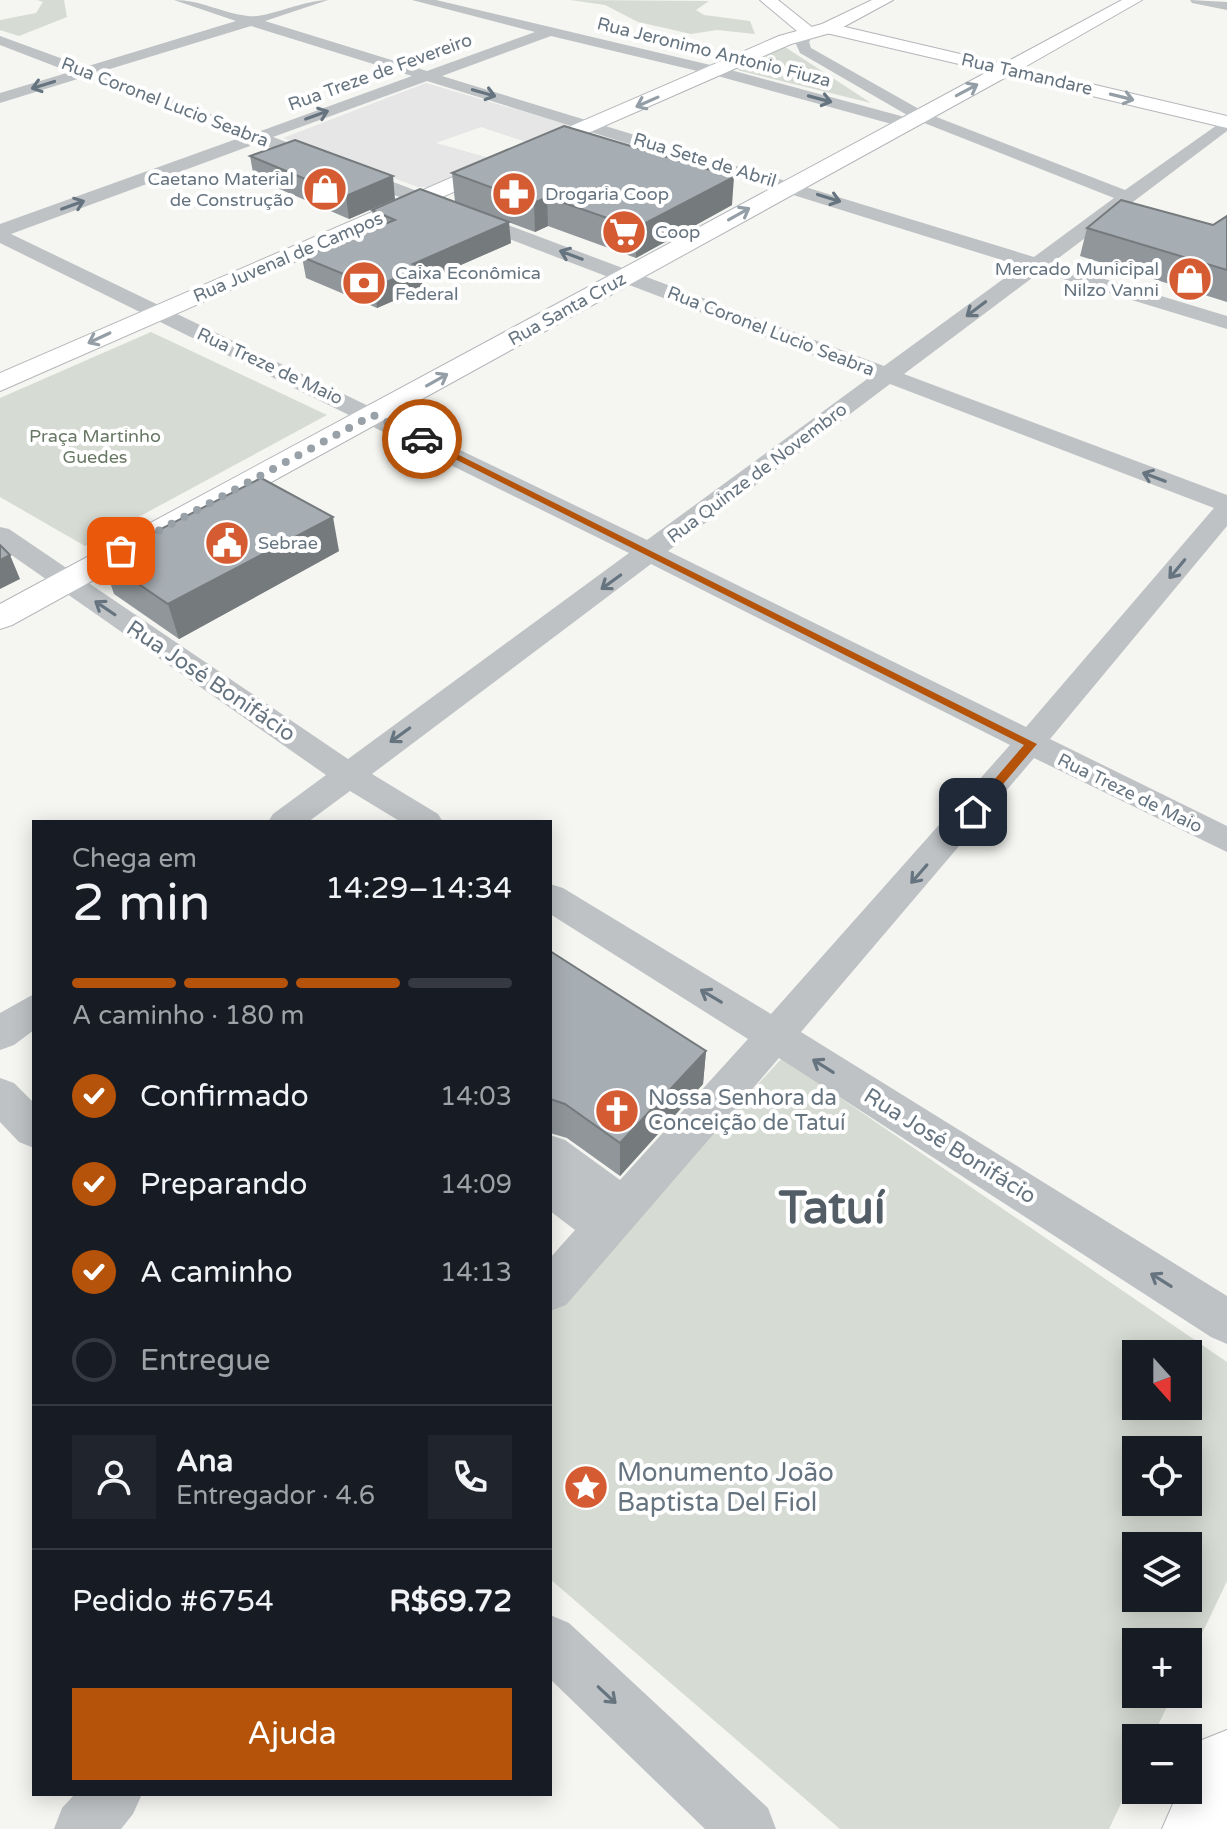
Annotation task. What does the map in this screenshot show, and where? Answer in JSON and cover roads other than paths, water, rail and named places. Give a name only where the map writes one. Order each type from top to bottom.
[{"type":"main road","points":[[768,0],[818,30]]},
{"type":"main road","name":"Rua Juvenal de Campos","points":[[0,383],[157,312],[427,199],[885,0]]},
{"type":"main road","name":"Rua Santa Cruz","points":[[0,618],[1134,0]]},
{"type":"main road","name":"Rua Tamandare","points":[[818,30],[1006,69],[1227,123]]},
{"type":"main road","points":[[1198,1829],[1227,1765]]},
{"type":"street","name":"Rua Sete de Abril","points":[[181,0],[594,125],[1227,323]]},
{"type":"street","points":[[0,98],[321,0]]},
{"type":"street","name":"Rua Jeronimo Antonio Fiuza","points":[[419,0],[913,119]]},
{"type":"street","points":[[1197,0],[1227,6]]},
{"type":"street","points":[[818,30],[802,42],[805,50],[913,119],[1146,211]]},
{"type":"street","name":"Rua Treze de Fevereiro","points":[[0,234],[548,32]]},
{"type":"street","name":"Rua Coronel Lucio Seabra","points":[[0,40],[427,199],[1227,507]]},
{"type":"street","name":"Rua Quinze de Novembro","points":[[288,820],[1227,123]]},
{"type":"street","name":"Rua Treze de Maio","points":[[0,234],[373,415],[1227,840]]},
{"type":"street","points":[[552,1288],[777,1037],[1032,744],[1227,507]]},
{"type":"street","name":"Rua José Bonifácio","points":[[0,535],[347,774],[423,820]]},
{"type":"street","name":"Rua José Bonifácio","points":[[552,898],[1227,1322]]},
{"type":"street","points":[[0,1034],[32,1010]]},
{"type":"street","points":[[0,1095],[32,1128]]},
{"type":"street","points":[[552,1155],[614,1217]]},
{"type":"street","points":[[552,1187],[614,1217]]},
{"type":"street","points":[[552,1644],[747,1829]]},
{"type":"street","points":[[83,1829],[111,1796]]},
{"type":"place","name":"Caetano Material de Construção","points":[[325,189]]},
{"type":"place","name":"Drogaria Coop","points":[[514,194]]},
{"type":"place","name":"Coop","points":[[624,232]]},
{"type":"place","name":"Mercado Municipal Nilzo Vanni","points":[[1190,279]]},
{"type":"place","name":"Caixa Econômica Federal","points":[[364,283]]},
{"type":"place","name":"Sebrae","points":[[227,543]]},
{"type":"place","name":"Nossa Senhora da Conceição de Tatuí","points":[[617,1111]]},
{"type":"place","name":"Monumento João Baptista Del Fiol","points":[[586,1487]]},
{"type":"district","name":"Tatuí","points":[[832,1208]]},
{"type":"park label","name":"Praça Martinho Guedes","points":[[95,446]]}]
